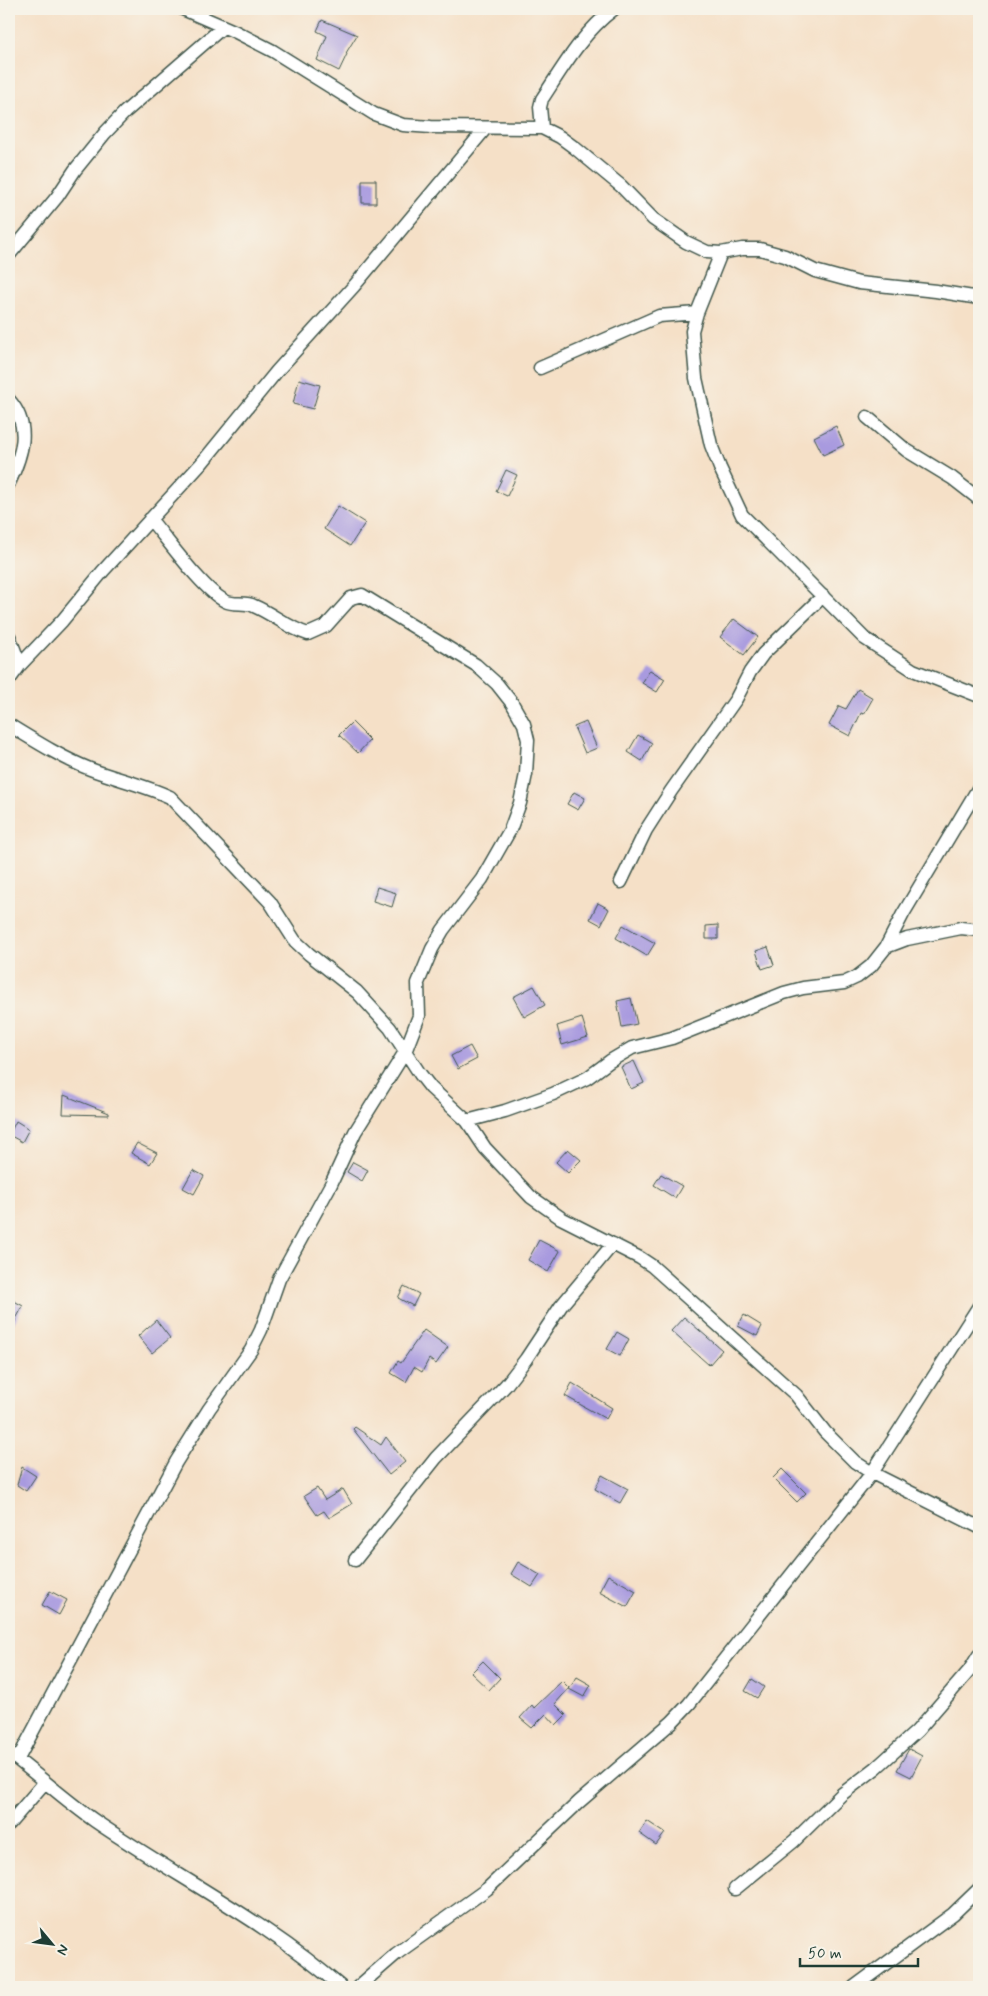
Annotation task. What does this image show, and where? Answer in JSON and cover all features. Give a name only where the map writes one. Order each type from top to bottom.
[{"type":"street","points":[[182,9],[223,27],[304,69],[374,114],[403,125],[431,128],[542,128],[560,137],[575,148],[621,186],[653,219],[669,231],[707,252],[721,253],[742,249],[760,249],[785,256],[829,276],[859,283],[936,291],[979,298]]},
{"type":"street","points":[[542,128],[540,107],[542,99],[580,44],[603,17],[614,9]]},
{"type":"street","points":[[9,255],[57,197],[75,170],[105,133],[125,112],[223,27]]},
{"type":"street","points":[[9,680],[20,665],[62,621],[103,571],[202,464],[277,371],[354,286],[486,128]]},
{"type":"street","points":[[721,253],[697,313],[692,331],[696,378],[711,445],[742,515],[864,638],[913,670],[979,696]]},
{"type":"street","points":[[540,368],[659,316],[697,313]]},
{"type":"street","points":[[9,400],[14,405],[23,430],[20,461],[9,483]]},
{"type":"street","points":[[867,417],[906,450],[952,478],[979,499]]},
{"type":"street","points":[[150,519],[205,585],[223,600],[230,603],[253,605],[296,630],[308,634],[326,626],[351,598],[362,595],[476,666],[497,684],[512,703],[524,724],[528,740],[526,774],[520,803],[510,830],[490,866],[443,930],[423,968],[418,983],[420,1016],[405,1052],[365,1114],[331,1184],[279,1279],[261,1330],[251,1350],[198,1425],[176,1462],[13,1756],[95,1821],[257,1924],[308,1959],[341,1987]]},
{"type":"street","points":[[621,882],[646,830],[736,699],[750,672],[763,654],[823,596]]},
{"type":"street","points":[[9,636],[20,665]]},
{"type":"street","points":[[9,725],[44,746],[89,769],[153,789],[170,797],[270,902],[295,941],[357,992],[390,1028],[431,1088],[467,1121],[485,1148],[531,1198],[561,1218],[652,1266],[787,1386],[841,1449],[855,1462],[872,1473],[979,1527]]},
{"type":"street","points":[[467,1121],[505,1111],[553,1094],[587,1078],[632,1048],[672,1038],[803,988],[844,982],[857,977],[871,966],[886,947],[903,914],[979,786]]},
{"type":"street","points":[[886,947],[907,939],[961,928],[979,930]]},
{"type":"street","points":[[355,1560],[436,1458],[506,1384],[526,1359],[561,1306],[613,1244]]},
{"type":"street","points":[[358,1987],[396,1954],[487,1889],[579,1802],[672,1722],[713,1676],[872,1473],[979,1306]]},
{"type":"street","points":[[735,1889],[794,1841],[842,1794],[876,1768],[917,1731],[969,1672],[979,1655]]},
{"type":"street","points":[[9,1824],[45,1782]]},
{"type":"street","points":[[854,1987],[953,1914],[979,1889]]},
{"type":"building","points":[[322,20],[357,35],[346,53],[339,71],[317,60],[327,36],[317,31]]},
{"type":"building","points":[[362,180],[376,180],[376,203],[362,203]]},
{"type":"building","points":[[299,379],[320,385],[313,409],[293,404]]},
{"type":"building","points":[[836,426],[844,445],[823,455],[814,437]]},
{"type":"building","points":[[506,470],[517,475],[507,496],[496,491]]},
{"type":"building","points":[[338,506],[365,523],[350,546],[324,529]]},
{"type":"building","points":[[734,619],[758,637],[744,655],[720,637]]},
{"type":"building","points":[[650,670],[665,679],[657,692],[642,683]]},
{"type":"building","points":[[858,689],[873,698],[864,714],[861,713],[850,736],[829,725],[839,706],[846,709]]},
{"type":"building","points":[[352,722],[370,740],[358,753],[339,735]]},
{"type":"building","points":[[586,722],[597,748],[585,753],[574,727]]},
{"type":"building","points":[[638,735],[652,743],[642,761],[628,752]]},
{"type":"building","points":[[574,792],[585,798],[578,810],[567,804]]},
{"type":"building","points":[[377,887],[396,893],[392,907],[373,901]]},
{"type":"building","points":[[598,903],[609,909],[601,925],[590,919]]},
{"type":"building","points":[[623,925],[655,943],[647,956],[616,938]]},
{"type":"building","points":[[718,925],[718,939],[706,939],[706,926]]},
{"type":"building","points":[[768,947],[774,965],[762,969],[756,951]]},
{"type":"building","points":[[534,986],[545,1005],[524,1017],[513,997]]},
{"type":"building","points":[[631,998],[637,1024],[622,1027],[617,1001]]},
{"type":"building","points":[[582,1018],[588,1037],[562,1045],[557,1026]]},
{"type":"building","points":[[470,1046],[477,1059],[458,1069],[451,1056]]},
{"type":"building","points":[[634,1061],[644,1083],[631,1089],[621,1067]]},
{"type":"building","points":[[64,1095],[109,1113],[109,1115],[63,1114]]},
{"type":"building","points":[[16,1121],[29,1129],[22,1142],[9,1135]]},
{"type":"building","points":[[137,1143],[157,1153],[150,1164],[131,1153]]},
{"type":"building","points":[[568,1149],[581,1160],[568,1173],[556,1162]]},
{"type":"building","points":[[353,1162],[368,1170],[362,1181],[347,1172]]},
{"type":"building","points":[[193,1170],[204,1176],[194,1194],[183,1188]]},
{"type":"building","points":[[661,1174],[682,1186],[675,1198],[654,1185]]},
{"type":"building","points":[[539,1240],[560,1251],[548,1272],[528,1260]]},
{"type":"building","points":[[404,1286],[419,1294],[413,1306],[398,1298]]},
{"type":"building","points":[[9,1298],[23,1306],[9,1332]]},
{"type":"building","points":[[744,1315],[762,1326],[757,1336],[738,1326]]},
{"type":"building","points":[[684,1317],[722,1350],[709,1365],[671,1331]]},
{"type":"building","points":[[156,1320],[170,1338],[152,1353],[138,1336]]},
{"type":"building","points":[[424,1330],[448,1347],[436,1364],[429,1359],[422,1372],[414,1367],[406,1382],[391,1373],[398,1361],[401,1363]]},
{"type":"building","points":[[617,1332],[629,1339],[620,1356],[607,1349]]},
{"type":"building","points":[[572,1383],[612,1408],[606,1419],[565,1396]]},
{"type":"building","points":[[355,1427],[381,1445],[386,1437],[405,1462],[389,1475],[353,1429]]},
{"type":"building","points":[[22,1467],[36,1476],[26,1491],[17,1485]]},
{"type":"building","points":[[782,1469],[806,1493],[797,1502],[773,1478]]},
{"type":"building","points":[[602,1475],[628,1489],[620,1503],[595,1489]]},
{"type":"building","points":[[317,1488],[325,1500],[343,1489],[352,1504],[329,1518],[324,1511],[317,1515],[304,1496]]},
{"type":"building","points":[[518,1562],[540,1575],[532,1587],[511,1574]]},
{"type":"building","points":[[608,1575],[636,1591],[627,1607],[599,1592]]},
{"type":"building","points":[[50,1591],[67,1600],[59,1615],[42,1605]]},
{"type":"building","points":[[483,1661],[500,1678],[489,1690],[471,1673]]},
{"type":"building","points":[[577,1677],[591,1685],[584,1697],[569,1689]]},
{"type":"building","points":[[752,1679],[764,1687],[757,1698],[745,1691]]},
{"type":"building","points":[[562,1681],[569,1688],[555,1704],[566,1715],[556,1725],[546,1714],[532,1728],[520,1718],[532,1705],[534,1708]]},
{"type":"building","points":[[909,1749],[922,1756],[911,1777],[897,1770]]},
{"type":"building","points":[[647,1821],[665,1833],[656,1845],[639,1833]]}]
